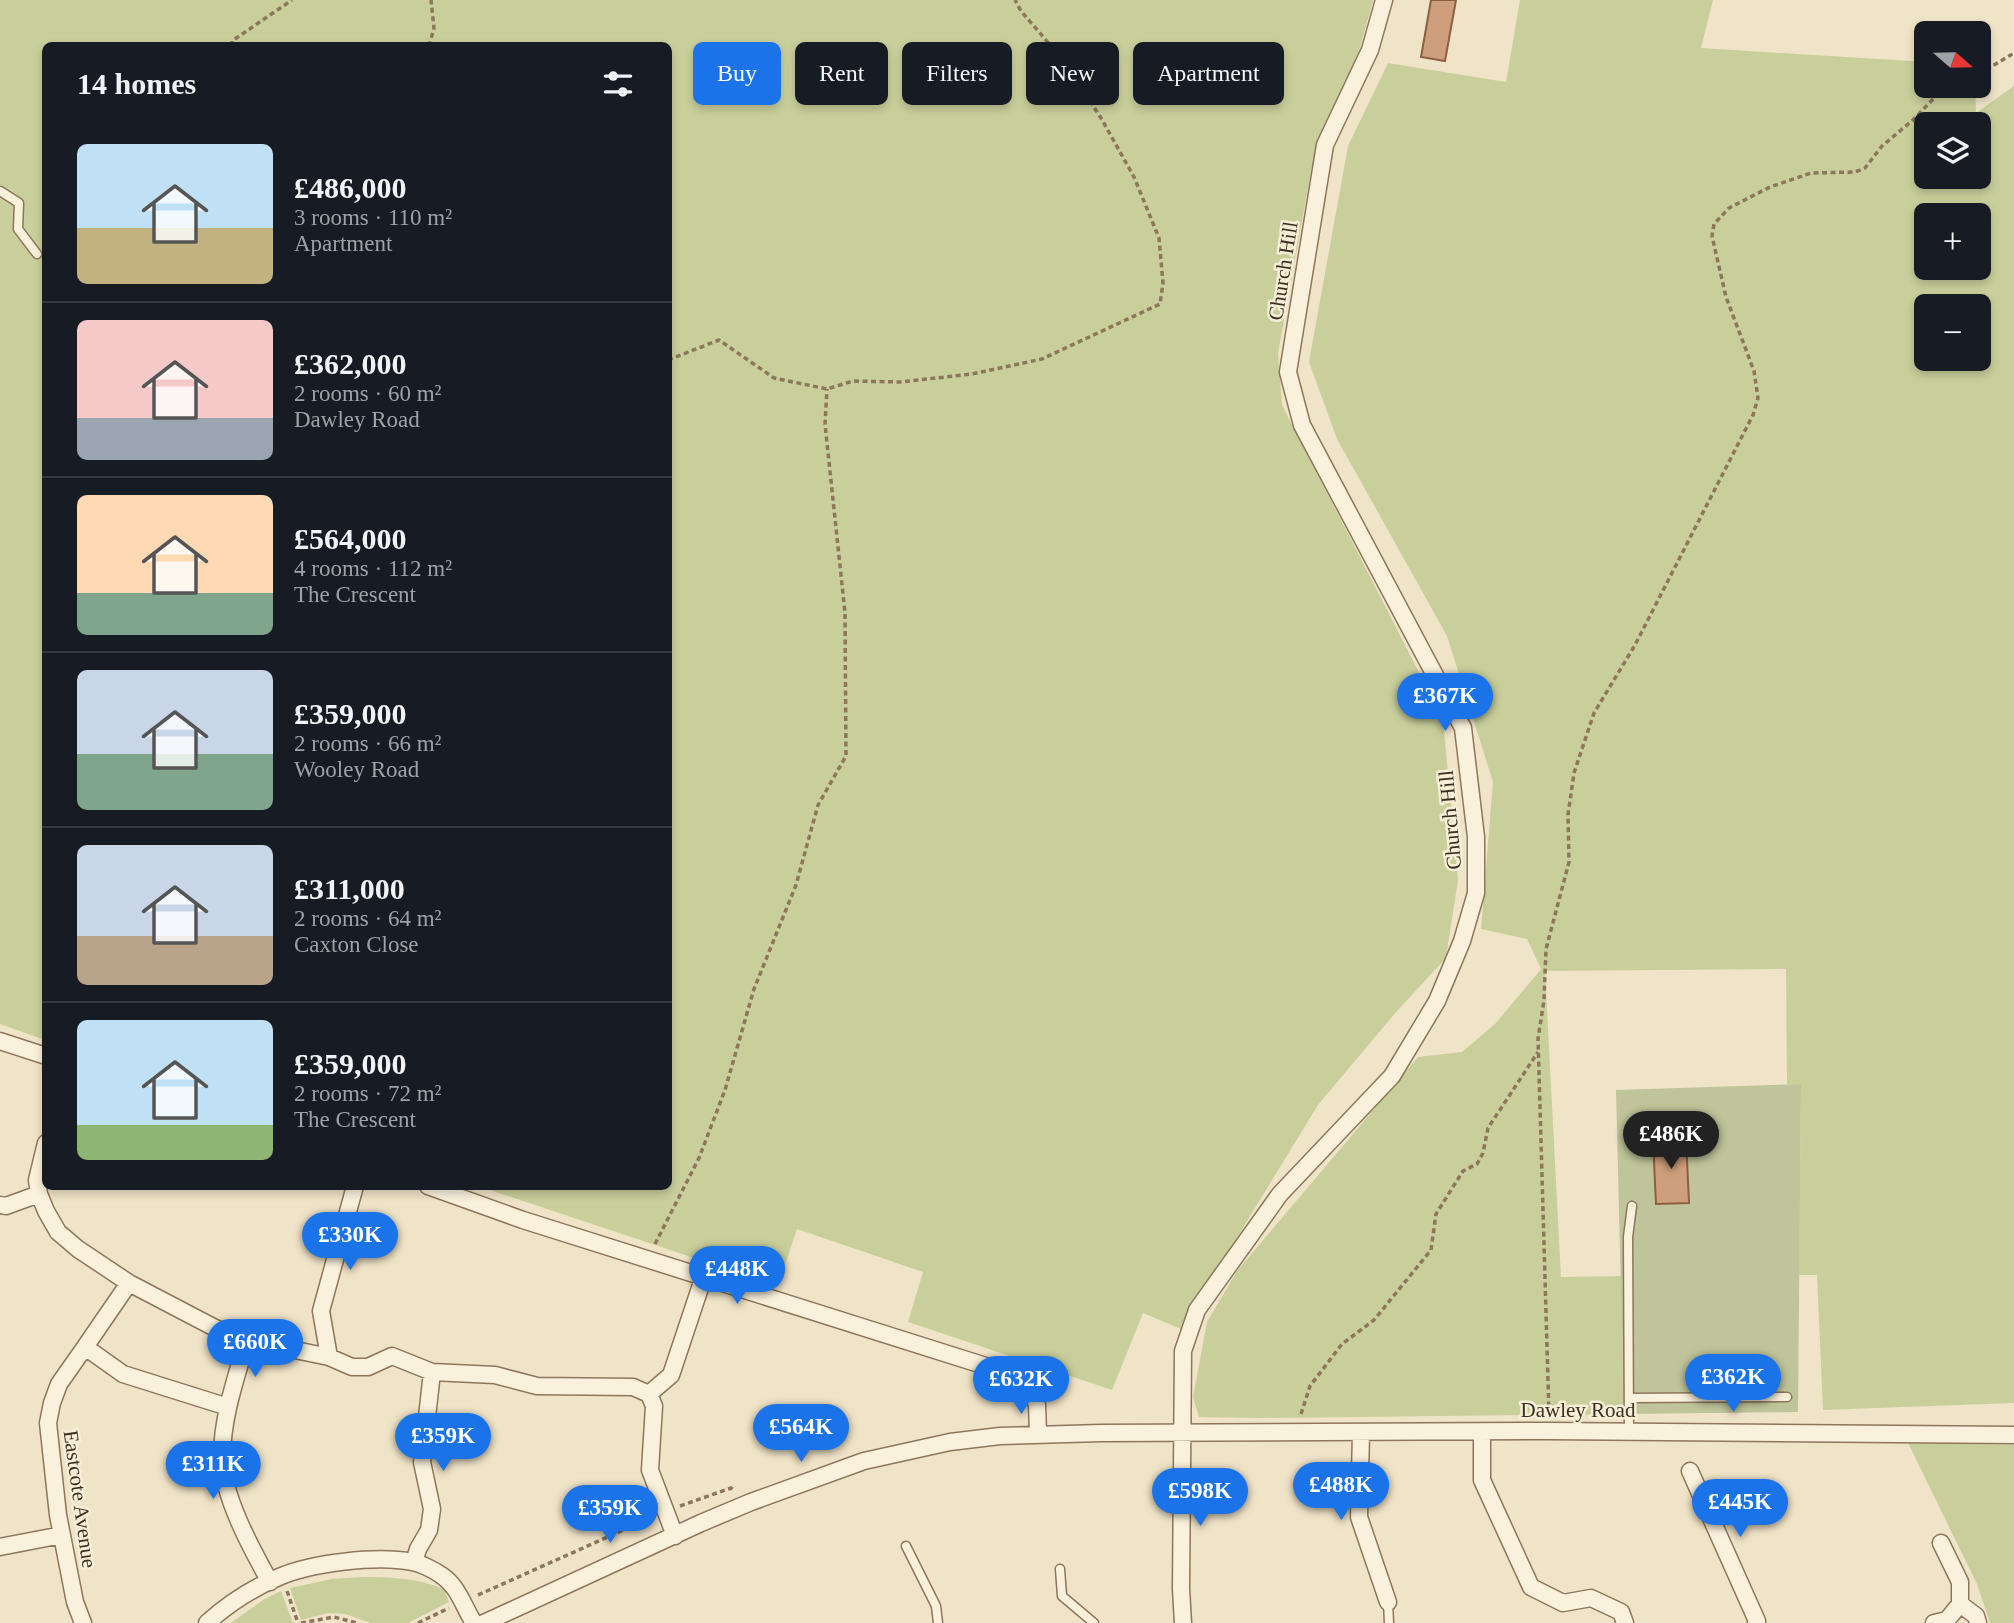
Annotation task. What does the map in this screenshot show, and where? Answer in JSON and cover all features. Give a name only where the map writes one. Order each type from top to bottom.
[{"type":"street","name":"Church Hill","points":[[1183,1623],[1181,1577],[1184,1351],[1197,1310],[1280,1194],[1392,1076],[1437,1001],[1462,941],[1476,893],[1476,837],[1463,728],[1302,425],[1287,372],[1325,145],[1370,50],[1384,0]]},
{"type":"street","points":[[0,1041],[42,1055]]},
{"type":"street","points":[[42,1159],[37,1180],[39,1194],[58,1232],[78,1249],[129,1283],[217,1329],[247,1340],[328,1357],[352,1367],[368,1367],[392,1356],[432,1372],[495,1375],[537,1386],[634,1387],[649,1394],[653,1406],[650,1470],[675,1536]]},
{"type":"street","points":[[328,1357],[321,1311],[354,1190]]},
{"type":"street","points":[[440,1190],[523,1220],[1012,1374],[1029,1385],[1037,1405],[1038,1434]]},
{"type":"street","points":[[0,1205],[6,1206],[39,1194]]},
{"type":"street","points":[[649,1394],[671,1375],[704,1276]]},
{"type":"street","name":"Eastcote Avenue","points":[[83,1623],[75,1602],[58,1515],[48,1423],[59,1384],[129,1283]]},
{"type":"street","points":[[247,1340],[228,1407],[222,1458],[226,1482],[244,1536],[270,1582]]},
{"type":"street","points":[[85,1347],[123,1374],[228,1407]]},
{"type":"street","points":[[414,1562],[429,1530],[432,1509],[422,1462],[432,1372]]},
{"type":"street","name":"Dawley Road","points":[[484,1623],[751,1502],[864,1461],[950,1442],[1038,1434],[1184,1433],[1629,1431],[2014,1435]]},
{"type":"street","points":[[1482,1432],[1482,1480],[1531,1587],[1563,1603],[1591,1598],[1621,1612],[1625,1623]]},
{"type":"street","points":[[1361,1433],[1359,1517],[1388,1602]]},
{"type":"street","points":[[1690,1471],[1760,1622]]},
{"type":"street","points":[[0,1547],[62,1535]]},
{"type":"street","points":[[1934,1623],[1947,1620],[1960,1604],[1960,1582],[1941,1543]]},
{"type":"street","points":[[207,1623],[242,1596],[280,1576],[334,1564],[388,1560],[414,1562],[442,1575],[459,1594],[474,1623]]},
{"type":"street","points":[[1960,1604],[1976,1616],[1978,1623]]},
{"type":"lane","points":[[0,191],[19,203],[18,229],[37,254]]},
{"type":"lane","points":[[1629,1431],[1628,1237],[1632,1206]]},
{"type":"lane","points":[[1629,1398],[1787,1398]]},
{"type":"lane","points":[[906,1546],[936,1606],[939,1623]]},
{"type":"lane","points":[[1060,1569],[1062,1596],[1094,1623]]},
{"type":"lane","points":[[1388,1602],[1389,1623]]},
{"type":"path","points":[[232,42],[292,0]]},
{"type":"path","points":[[430,42],[434,28],[431,0]]},
{"type":"path","points":[[672,358],[719,340],[774,378],[827,389],[853,381],[900,382],[972,374],[1042,359],[1160,304],[1163,283],[1159,238],[1134,177],[1101,118],[1063,60],[1021,11],[1016,0]]},
{"type":"path","points":[[1992,66],[2014,53]]},
{"type":"path","points":[[1549,1431],[1538,1052],[1546,949],[1569,862],[1567,815],[1574,773],[1594,713],[1634,645],[1753,415],[1758,398],[1754,371],[1726,297],[1712,236],[1714,224],[1729,208],[1770,187],[1811,173],[1855,172],[1865,168],[1882,146],[1934,98]]},
{"type":"path","points":[[647,1258],[699,1158],[725,1090],[754,989],[796,885],[818,804],[846,756],[845,613],[825,424],[827,389]]},
{"type":"path","points":[[1294,1433],[1310,1386],[1342,1345],[1374,1320],[1431,1250],[1436,1214],[1463,1171],[1476,1164],[1483,1153],[1488,1128],[1538,1052]]},
{"type":"path","points":[[418,1623],[665,1511],[731,1489],[751,1502]]},
{"type":"path","points":[[286,1590],[299,1623],[334,1617],[357,1623]]},
{"type":"green space","points":[[0,0],[1373,0],[1359,51],[1312,166],[1278,353],[1282,405],[1443,719],[1458,880],[1446,958],[1397,1011],[1318,1105],[1181,1329],[1143,1313],[1112,1390],[908,1322],[923,1272],[797,1229],[778,1286],[490,1190],[672,1190],[672,42],[42,42],[42,1039],[0,1024]]},
{"type":"green space","points":[[1520,0],[1713,0],[1701,48],[1914,61],[1914,98],[1975,98],[1976,112],[1914,112],[1914,189],[1991,189],[1991,112],[1977,112],[2014,86],[2014,1403],[1823,1410],[1817,1275],[1799,1275],[1801,1085],[1787,1084],[1786,969],[1545,971],[1561,1277],[1621,1276],[1624,1414],[1199,1417],[1193,1397],[1207,1322],[1237,1271],[1418,1057],[1462,1052],[1496,1023],[1541,969],[1527,939],[1481,929],[1493,782],[1447,636],[1337,439],[1309,362],[1348,146],[1388,63],[1506,82]]},
{"type":"green space","points":[[1801,1084],[1798,1412],[1624,1414],[1616,1090]]},
{"type":"green space","points":[[1908,1443],[2014,1445],[2014,1623],[1990,1623],[1977,1584]]},
{"type":"green space","points":[[363,1577],[424,1582],[444,1589],[449,1602],[408,1623],[371,1623],[345,1614],[328,1613],[301,1620],[290,1588],[332,1579]]},
{"type":"green space","points":[[281,1591],[293,1623],[231,1623],[263,1600]]},
{"type":"building","points":[[1431,0],[1456,0],[1445,61],[1421,57]]},
{"type":"building","points":[[1686,1138],[1689,1203],[1656,1204],[1653,1140]]}]
